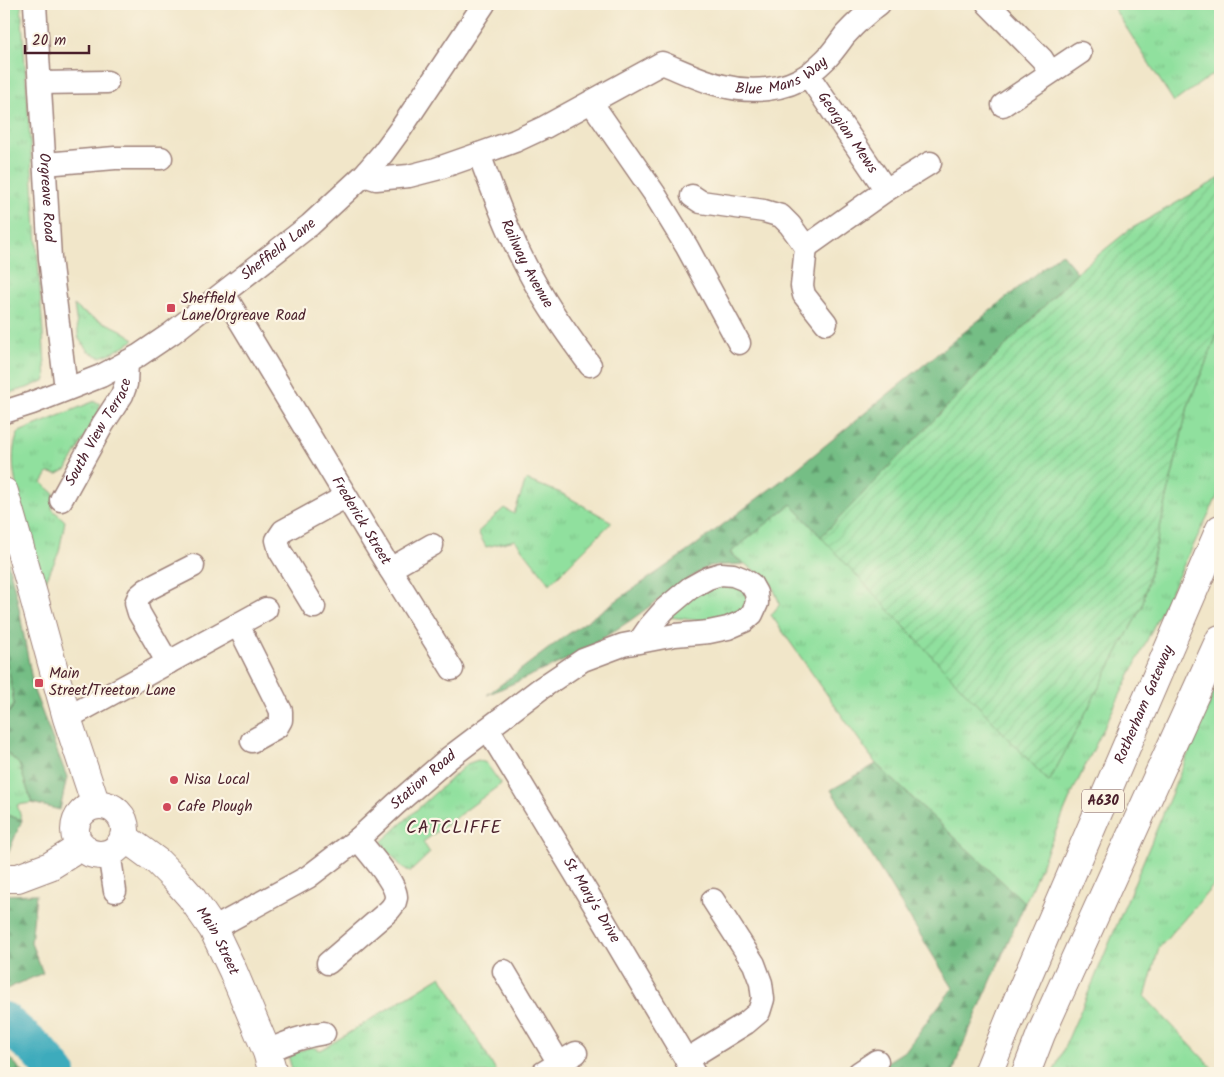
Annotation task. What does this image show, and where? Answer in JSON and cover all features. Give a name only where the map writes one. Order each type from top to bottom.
[{"type":"main road","points":[[4,492],[67,718],[96,805]]},
{"type":"main road","name":"Rotherham Gateway","points":[[988,1073],[1220,529]]},
{"type":"main road","name":"A630","points":[[1026,1073],[1045,1025],[1220,639]]},
{"type":"main road","points":[[96,805],[112,808],[119,813],[125,829],[116,845],[102,855],[87,851],[78,840],[76,833],[78,819],[82,813],[96,805]]},
{"type":"main road","name":"Main Street","points":[[116,845],[158,862],[191,897],[213,929],[233,970],[270,1063]]},
{"type":"main road","points":[[4,878],[18,878],[50,866],[82,846]]},
{"type":"street","name":"Orgreave Road","points":[[35,4],[50,258],[66,390]]},
{"type":"street","name":"Sheffield Lane","points":[[4,412],[32,404],[101,376],[127,362],[172,334],[310,225],[364,175],[382,153],[402,127],[484,4]]},
{"type":"street","name":"Blue Mans Way","points":[[591,102],[662,63],[724,86],[750,89],[773,88],[790,84],[808,75],[826,59],[846,34],[879,4]]},
{"type":"street","points":[[988,4],[1042,59],[1050,72]]},
{"type":"street","points":[[1003,105],[1080,53]]},
{"type":"street","name":"Georgian Mews","points":[[808,75],[886,190]]},
{"type":"street","points":[[40,84],[107,82]]},
{"type":"street","points":[[364,175],[376,180],[409,176],[436,169],[515,140],[545,127],[591,102],[654,193],[687,247],[739,344]]},
{"type":"street","name":"Railway Avenue","points":[[479,154],[503,217],[524,264],[565,331],[590,365]]},
{"type":"street","points":[[45,164],[115,158],[161,158]]},
{"type":"street","points":[[806,247],[886,190],[930,163]]},
{"type":"street","points":[[692,196],[701,202],[764,211],[781,216],[806,247],[802,286],[804,295],[826,323]]},
{"type":"street","name":"Frederick Street","points":[[224,294],[452,668]]},
{"type":"street","name":"South View Terrace","points":[[61,500],[103,424],[122,395],[126,384],[127,362]]},
{"type":"street","points":[[314,607],[280,550],[277,540],[283,531],[346,497]]},
{"type":"street","points":[[390,569],[432,545]]},
{"type":"street","points":[[168,663],[139,613],[136,603],[139,596],[146,590],[193,566]]},
{"type":"street","name":"Station Road","points":[[213,929],[308,877],[358,840],[449,758],[540,689],[583,660],[624,645],[675,635],[728,628],[744,621],[752,614],[757,603],[756,593],[751,584],[743,578],[721,574],[708,578],[690,588],[665,609],[639,642]]},
{"type":"street","points":[[67,718],[266,609]]},
{"type":"street","points":[[238,625],[281,712],[281,720],[277,726],[252,741]]},
{"type":"street","name":"St Mary's Drive","points":[[488,729],[690,1067]]},
{"type":"street","points":[[328,963],[385,914],[392,907],[396,898],[391,881],[358,840]]},
{"type":"street","points":[[115,890],[116,845]]},
{"type":"street","points":[[690,1067],[759,1012],[763,999],[761,982],[754,964],[713,900]]},
{"type":"street","points":[[504,971],[559,1063]]},
{"type":"street","points":[[270,1063],[282,1044],[306,1035],[324,1034]]},
{"type":"green space","points":[[4,4],[21,4],[46,380],[6,394],[4,392]]},
{"type":"green space","points":[[1111,4],[1220,4],[1220,69],[1174,102]]},
{"type":"green space","points":[[1220,178],[1220,328],[1188,406],[1142,606],[1049,782],[821,537],[1077,272],[1129,230]]},
{"type":"green space","points":[[1061,253],[1077,272],[821,537],[791,504],[730,553],[744,564],[709,566],[577,655],[487,695],[564,637],[688,551],[794,471]]},
{"type":"green space","points":[[74,305],[89,316],[128,334],[134,340],[114,352],[100,357],[88,351],[79,339]]},
{"type":"green space","points":[[1220,328],[1220,491],[1073,791],[1025,903],[876,764],[771,615],[780,604],[771,583],[730,553],[791,503],[1049,781],[1142,606],[1188,406]]},
{"type":"green space","points":[[95,401],[100,404],[99,411],[67,469],[58,474],[48,473],[42,483],[54,493],[52,509],[65,521],[59,552],[44,585],[15,480],[13,454],[15,443],[19,432]]},
{"type":"green space","points":[[526,480],[561,493],[612,522],[550,584],[515,540],[486,547],[478,532],[504,508],[514,514]]},
{"type":"green space","points":[[7,559],[17,598],[34,691],[67,777],[60,810],[32,803],[19,764],[4,750],[4,720],[14,705],[4,652],[4,560]]},
{"type":"green space","points":[[725,581],[741,585],[747,597],[747,606],[738,614],[712,622],[668,617],[684,600]]},
{"type":"green space","points":[[4,652],[14,705],[4,720]]},
{"type":"green space","points":[[1220,677],[1220,878],[1159,948],[1145,997],[1217,1073],[1053,1073],[1093,982]]},
{"type":"green space","points":[[4,750],[19,764],[32,803],[17,805],[22,820],[4,814]]},
{"type":"green space","points":[[478,760],[486,763],[501,784],[423,842],[430,853],[410,872],[401,866],[381,842],[467,764]]},
{"type":"green space","points":[[876,764],[1025,903],[959,1054],[953,1073],[870,1073],[906,1050],[953,988],[831,790]]},
{"type":"green space","points":[[4,814],[22,820],[4,863]]},
{"type":"green space","points":[[36,894],[31,943],[43,973],[4,990],[4,895]]},
{"type":"green space","points":[[441,976],[497,1073],[293,1073],[288,1055],[311,1047],[321,1050]]},
{"type":"green space","points":[[4,1052],[24,1073],[4,1073]]},
{"type":"waterway","points":[[4,1021],[39,1052],[57,1073]]},
{"type":"place","name":"Sheffield Lane/Orgreave Road","points":[[171,308]]},
{"type":"place","name":"Main Street/Treeton Lane","points":[[39,683]]},
{"type":"place","name":"Nisa Local","points":[[174,780]]},
{"type":"place","name":"Cafe Plough","points":[[167,807]]},
{"type":"district","name":"CATCLIFFE","points":[[454,828]]}]
